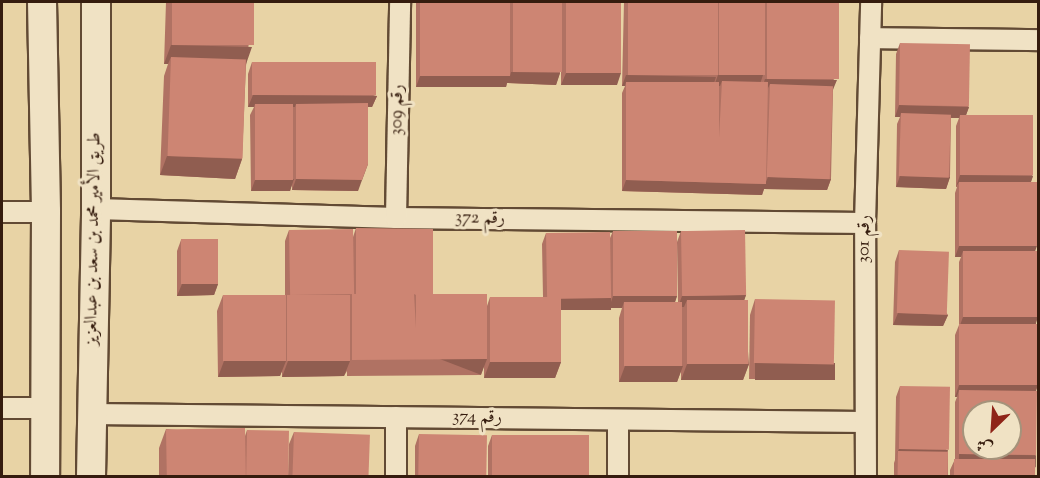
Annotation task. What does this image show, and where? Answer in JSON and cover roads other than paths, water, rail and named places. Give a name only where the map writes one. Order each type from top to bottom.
[{"type":"main road","points":[[42,2],[46,212],[45,477]]},
{"type":"main road","name":"طريق الأمير محمد بن سعد بن عبدالعزيز","points":[[91,477],[90,414],[96,209],[96,2]]},
{"type":"street","name":"رقم 309","points":[[396,218],[400,2]]},
{"type":"street","name":"رقم 301","points":[[866,477],[865,223],[871,2]]},
{"type":"street","points":[[870,38],[1038,40]]},
{"type":"street","name":"رقم 372","points":[[96,209],[396,218],[865,223]]},
{"type":"street","points":[[2,212],[46,212]]},
{"type":"street","points":[[2,408],[44,408]]},
{"type":"street","name":"رقم 374","points":[[90,414],[864,422]]},
{"type":"street","points":[[396,417],[396,477]]},
{"type":"street","points":[[618,421],[618,477]]}]
